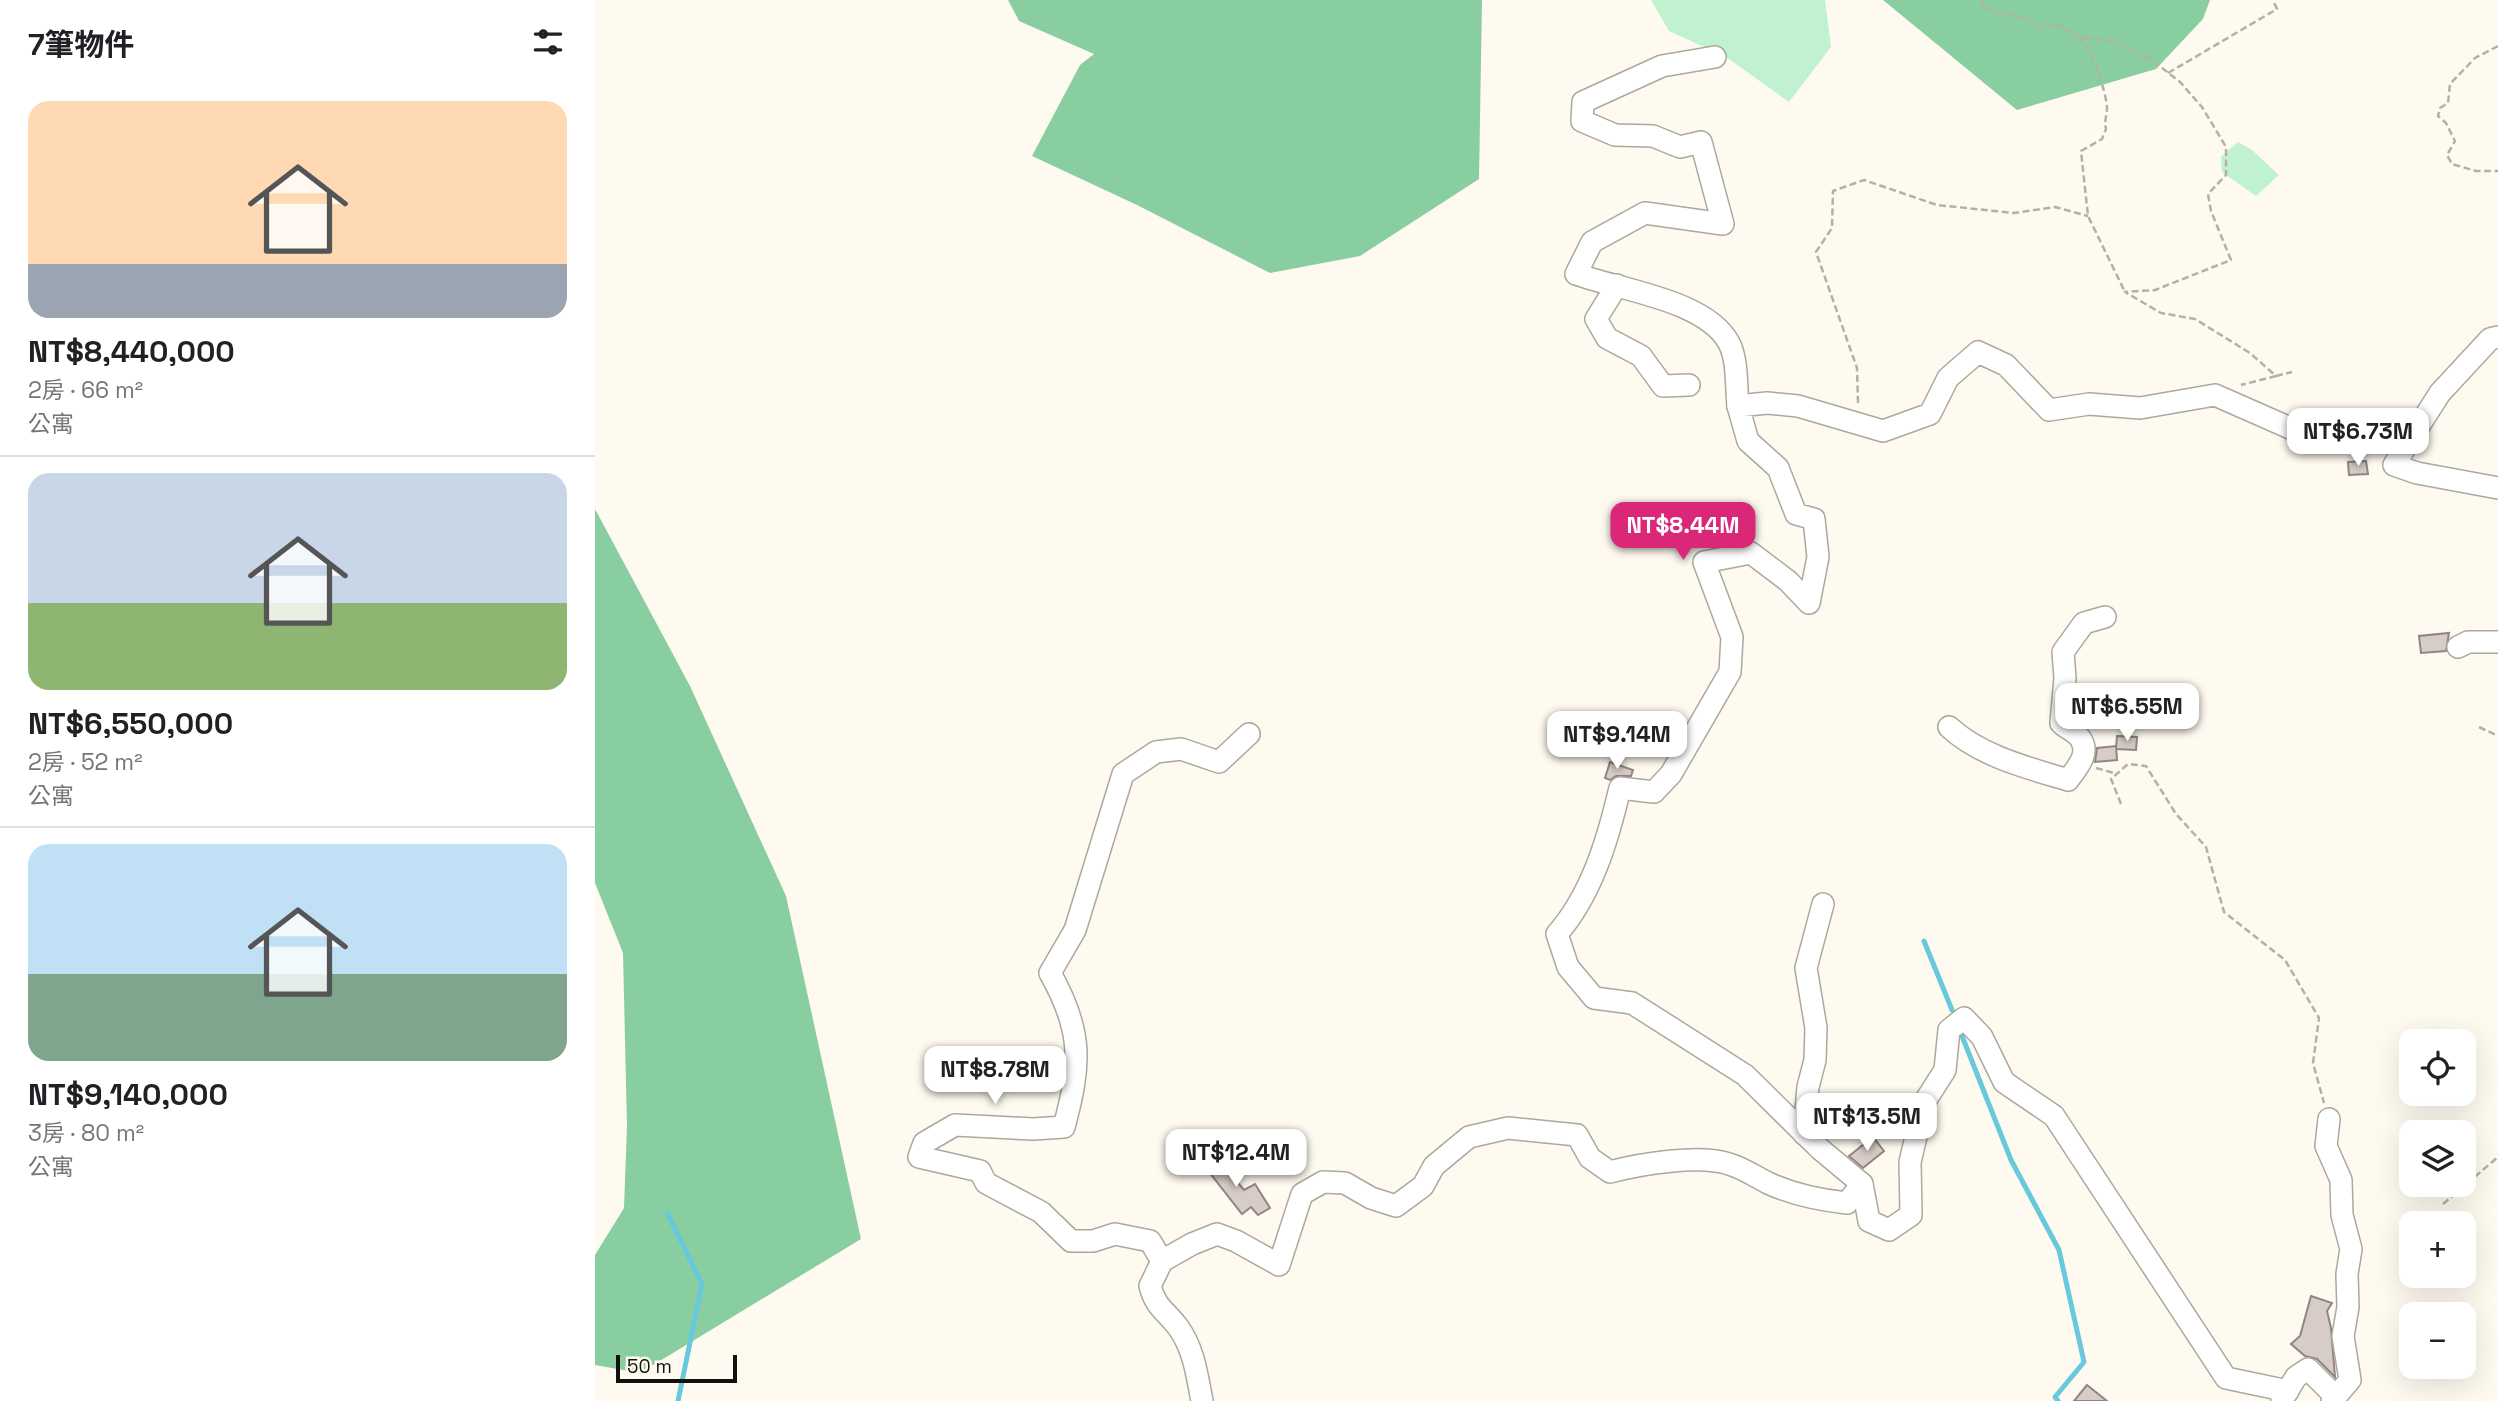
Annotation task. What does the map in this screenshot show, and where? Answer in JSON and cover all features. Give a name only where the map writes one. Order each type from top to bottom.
[{"type":"street","points":[[1715,57],[1662,66],[1583,102],[1582,121],[1615,135],[1653,136],[1680,147],[1701,142],[1723,224],[1645,213],[1592,242],[1576,274],[1682,305],[1710,319],[1730,344],[1738,407],[1748,441],[1778,468],[1796,514],[1814,519],[1818,557],[1809,603],[1788,581],[1751,553],[1704,562],[1732,637],[1730,672],[1671,774],[1663,783],[1654,792],[1620,788],[1608,841],[1571,918],[1557,934],[1568,967],[1594,998],[1632,1003],[1745,1076],[1804,1134],[1862,1184],[1869,1221],[1889,1230],[1911,1215],[1910,1162],[1924,1103],[1945,1070],[1949,1030],[1964,1018],[1982,1037],[2004,1082],[2054,1116],[2227,1378],[2285,1396],[2295,1377],[2308,1368],[2334,1399],[2350,1380],[2343,1336],[2348,1307],[2347,1274],[2351,1249],[2342,1215],[2341,1180],[2326,1146],[2329,1119]]},
{"type":"street","points":[[1617,285],[1596,318],[1607,338],[1641,356],[1663,386],[1689,385]]},
{"type":"street","points":[[2498,337],[2490,339],[2440,393],[2394,465],[2417,473],[2498,488]]},
{"type":"street","points":[[1738,407],[1767,403],[1798,406],[1883,431],[1930,414],[1948,379],[1978,352],[2006,365],[2049,410],[2089,404],[2140,408],[2215,395],[2315,439],[2416,430]]},
{"type":"street","points":[[1949,727],[1962,739],[2024,767],[2068,780],[2081,764],[2085,754],[2080,738],[2061,723],[2065,678],[2063,652],[2084,623],[2105,617]]},
{"type":"street","points":[[2458,647],[2468,642],[2498,642]]},
{"type":"street","points":[[1162,1261],[1150,1241],[1115,1234],[1093,1241],[1071,1241],[1041,1212],[986,1183],[980,1171],[919,1157],[924,1143],[955,1125],[1033,1129],[1064,1127],[1076,1081],[1076,1047],[1067,1004],[1050,973],[1076,930],[1123,774],[1156,752],[1181,749],[1219,762],[1249,734]]},
{"type":"street","points":[[1804,1134],[1808,1087],[1815,1060],[1816,1028],[1806,968],[1823,904]]},
{"type":"street","points":[[1202,1401],[1190,1349],[1178,1327],[1155,1304],[1150,1286],[1162,1261],[1217,1234],[1236,1241],[1279,1265],[1302,1194],[1322,1182],[1345,1183],[1371,1198],[1396,1206],[1423,1186],[1434,1166],[1469,1137],[1508,1128],[1577,1135],[1590,1158],[1610,1172],[1641,1164],[1690,1161],[1728,1163],[1812,1200],[1847,1203],[1862,1184]]},
{"type":"path","points":[[1981,0],[1993,11],[2024,16],[2039,27],[2057,24],[2086,43],[2107,106],[2104,120],[2106,130],[2102,139],[2081,151],[2088,216],[2125,292],[2161,313],[2195,319],[2250,354],[2276,376]]},
{"type":"path","points":[[2168,73],[2277,9],[2273,0]]},
{"type":"path","points":[[2079,37],[2115,42],[2153,61],[2201,107],[2227,147],[2226,175],[2208,194],[2211,211],[2231,260],[2155,290],[2125,292]]},
{"type":"path","points":[[2498,46],[2475,58],[2450,84],[2448,103],[2439,108],[2438,116],[2446,122],[2455,141],[2447,155],[2452,164],[2476,171],[2498,171]]},
{"type":"path","points":[[1858,424],[1857,368],[1816,253],[1832,228],[1833,191],[1864,180],[1937,205],[2014,214],[2055,207],[2088,216]]},
{"type":"path","points":[[2215,395],[2292,372]]},
{"type":"path","points":[[2479,727],[2498,736]]},
{"type":"path","points":[[2121,804],[2111,779],[2128,764],[2146,765],[2176,814],[2207,847],[2224,912],[2285,960],[2319,1018],[2313,1063],[2329,1119]]},
{"type":"path","points":[[2443,1204],[2498,1157]]},
{"type":"green space","points":[[1008,0],[1482,0],[1479,179],[1360,256],[1270,273],[1137,205],[1032,156],[1080,65],[1094,54],[1019,21]]},
{"type":"green space","points":[[1651,0],[1825,0],[1831,47],[1789,102],[1726,57],[1669,31]]},
{"type":"green space","points":[[1883,0],[2210,0],[2203,19],[2156,69],[2017,110]]},
{"type":"green space","points":[[2238,142],[2252,150],[2279,175],[2256,196],[2222,172],[2221,157]]},
{"type":"green space","points":[[595,509],[690,686],[786,896],[861,1239],[640,1373],[595,1365],[595,1255],[624,1208],[627,1126],[623,953],[595,883]]},
{"type":"building","points":[[2366,461],[2368,474],[2349,475],[2348,462]]},
{"type":"building","points":[[2449,633],[2446,651],[2421,653],[2419,636]]},
{"type":"building","points":[[2117,736],[2137,737],[2136,750],[2116,749]]},
{"type":"building","points":[[2116,746],[2117,760],[2095,762],[2097,748]]},
{"type":"building","points":[[1610,762],[1633,770],[1631,776],[1616,776],[1610,780],[1605,778]]},
{"type":"building","points":[[1873,1137],[1884,1151],[1863,1168],[1849,1156]]},
{"type":"building","points":[[1198,1152],[1234,1178],[1244,1190],[1255,1184],[1270,1208],[1258,1215],[1251,1207],[1242,1214],[1195,1154]]},
{"type":"building","points":[[2311,1296],[2332,1303],[2327,1311],[2335,1377],[2317,1359],[2305,1356],[2291,1344],[2300,1336]]},
{"type":"building","points":[[2087,1385],[2107,1401],[2074,1401]]},
{"type":"waterway","points":[[1924,941],[1952,1010]]},
{"type":"waterway","points":[[1962,1036],[2011,1160],[2059,1250],[2084,1362],[2055,1397],[2058,1401]]},
{"type":"waterway","points":[[667,1213],[702,1284],[678,1401]]}]
